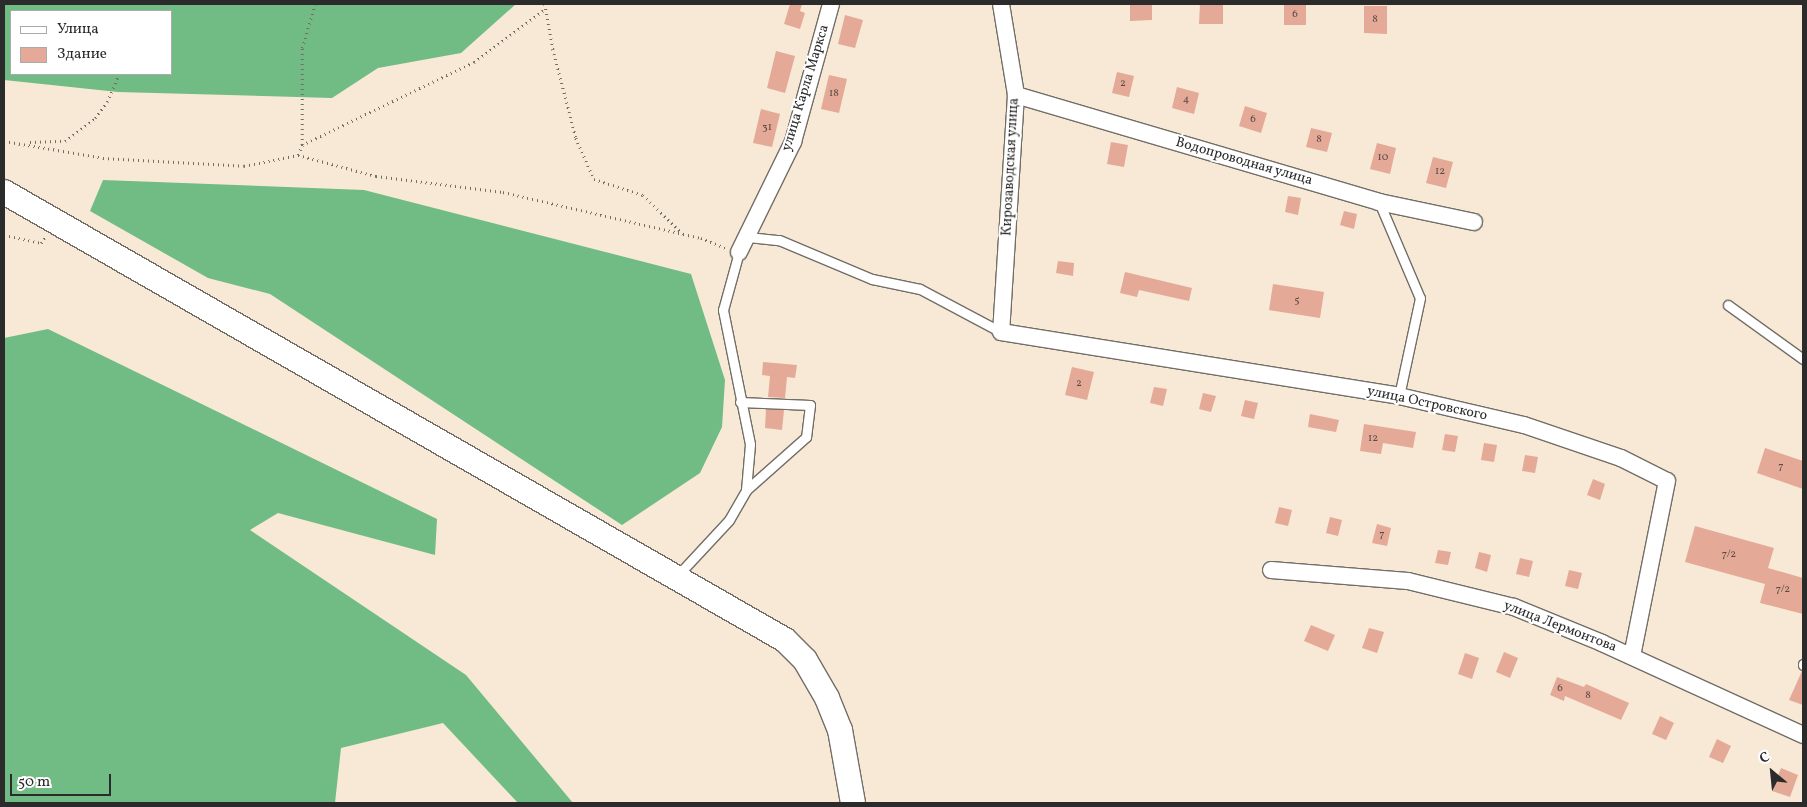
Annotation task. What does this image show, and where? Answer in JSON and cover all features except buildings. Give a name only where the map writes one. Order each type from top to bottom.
[{"type":"main road","points":[[4,192],[785,640],[805,660],[827,698],[840,730],[853,803]]},
{"type":"street","name":"улица Карла Маркса","points":[[739,252],[793,142],[831,4]]},
{"type":"street","name":"Кирозаводская улица","points":[[1001,4],[1016,95],[1001,332]]},
{"type":"street","name":"Водопроводная улица","points":[[1016,95],[1379,202],[1474,222]]},
{"type":"street","name":"улица Островского","points":[[1001,332],[1399,396],[1524,425],[1621,458],[1668,481],[1632,656]]},
{"type":"street","name":"улица Лермонтова","points":[[1271,570],[1408,581],[1514,607],[1632,656],[1803,735]]},
{"type":"lane","points":[[1379,202],[1420,298],[1399,396]]},
{"type":"lane","points":[[748,236],[779,240],[872,278],[920,289],[1001,332]]},
{"type":"lane","points":[[739,252],[723,310],[740,402],[750,444],[746,490]]},
{"type":"lane","points":[[1728,305],[1803,359]]},
{"type":"lane","points":[[675,578],[729,520],[746,490],[806,436],[810,405],[740,402]]},
{"type":"path","points":[[298,155],[302,145],[302,48],[315,4]]},
{"type":"path","points":[[545,4],[576,138],[594,179],[643,195],[684,235]]},
{"type":"path","points":[[302,145],[474,62],[545,9]]},
{"type":"path","points":[[23,143],[65,141],[95,118],[107,102],[118,75]]},
{"type":"path","points":[[4,141],[103,158],[244,166],[298,155],[376,176],[503,192],[684,235],[739,252]]},
{"type":"path","points":[[4,235],[41,243],[55,222]]},
{"type":"green space","points":[[4,4],[516,4],[461,53],[378,68],[332,98],[118,92],[4,80]]},
{"type":"green space","points":[[103,180],[364,190],[691,274],[725,380],[722,427],[700,473],[622,525],[270,294],[208,278],[90,211]]},
{"type":"green space","points":[[48,329],[437,519],[435,555],[278,513],[250,530],[466,675],[573,803],[518,803],[443,723],[341,748],[335,803],[4,803],[4,338]]}]
